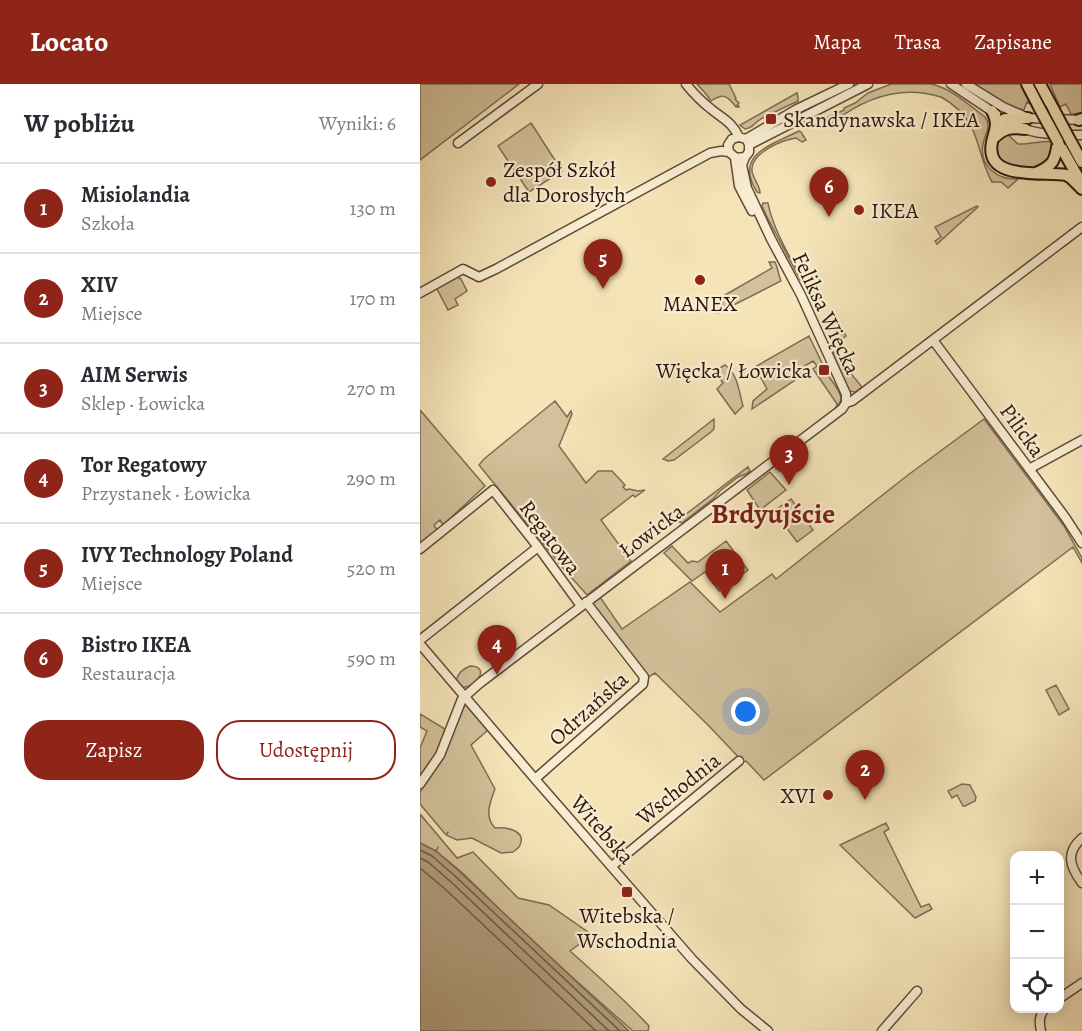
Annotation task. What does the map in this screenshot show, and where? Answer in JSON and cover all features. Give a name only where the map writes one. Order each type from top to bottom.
[{"type":"main road","points":[[1027,84],[1040,109],[1060,138],[1082,184]]},
{"type":"main road","points":[[1040,84],[1082,162]]},
{"type":"main road","points":[[1046,84],[1047,97]]},
{"type":"main road","points":[[992,111],[1001,121],[1027,124]]},
{"type":"main road","points":[[1001,121],[993,139],[992,153],[1000,166],[1011,171],[1063,174],[1069,176],[1082,189]]},
{"type":"main road","points":[[993,139],[1001,131],[1027,124]]},
{"type":"main road","points":[[1035,174],[1046,169],[1053,162],[1060,138]]},
{"type":"street","points":[[458,143],[538,84]]},
{"type":"street","points":[[686,84],[700,100],[733,125],[737,145]]},
{"type":"street","points":[[737,145],[794,111],[849,84]]},
{"type":"street","points":[[420,293],[463,269],[479,277],[710,153],[718,146],[737,145],[868,84]]},
{"type":"street","points":[[951,84],[992,111]]},
{"type":"street","points":[[966,84],[1027,124],[1045,133],[1060,138],[1082,135]]},
{"type":"street","points":[[1027,124],[1081,120]]},
{"type":"street","name":"Feliksa Więcka","points":[[737,145],[741,158],[745,157],[743,168],[747,188],[801,295],[846,394],[846,403]]},
{"type":"street","name":"Feliksa Więcka","points":[[737,145],[739,186],[756,219],[771,239]]},
{"type":"street","name":"Łowicka","points":[[420,784],[440,755],[465,696],[480,682],[842,409],[846,403],[852,401],[1082,227]]},
{"type":"street","name":"Pilicka","points":[[933,340],[1082,543]]},
{"type":"street","points":[[1029,468],[1082,440]]},
{"type":"street","name":"Regatowa","points":[[420,549],[493,490],[583,604]]},
{"type":"street","points":[[420,642],[538,547]]},
{"type":"street","name":"Odrzańska","points":[[535,779],[644,684],[644,677],[583,604]]},
{"type":"street","name":"Witebska","points":[[420,642],[673,938],[723,992],[749,1017],[768,1031]]},
{"type":"street","name":"Wschodnia","points":[[612,866],[739,761]]},
{"type":"street","points":[[1082,838],[1075,846],[1071,858],[1071,866],[1082,883]]},
{"type":"street","points":[[1064,995],[1082,983]]},
{"type":"street","points":[[882,1031],[917,991]]},
{"type":"street","points":[[1041,1031],[1042,1013]]},
{"type":"shaded area","points":[[420,84],[519,84],[420,160]]},
{"type":"shaded area","points":[[697,84],[729,84],[739,107],[736,107],[725,96],[711,101]]},
{"type":"shaded area","points":[[891,84],[931,84],[946,89],[966,102],[987,121],[983,152],[987,165],[997,174],[1018,179],[1008,188],[1001,182],[992,182],[971,126],[958,110],[941,97],[926,93],[897,93],[870,100],[832,123],[825,121],[826,118],[844,110],[868,93]]},
{"type":"shaded area","points":[[973,84],[1022,84],[1033,106],[1027,102],[1024,110],[1010,106]]},
{"type":"shaded area","points":[[1050,84],[1082,84],[1082,113],[1071,114],[1066,104],[1060,107]]},
{"type":"shaded area","points":[[797,93],[798,101],[764,117],[749,128],[745,129],[740,125]]},
{"type":"shaded area","points":[[531,123],[562,171],[529,192],[498,146]]},
{"type":"shaded area","points":[[799,131],[806,140],[802,142],[796,138],[783,141],[768,148],[756,159],[752,171],[760,193],[757,192],[751,179],[750,168],[753,160],[768,146]]},
{"type":"shaded area","points":[[1005,132],[1018,144],[1052,142],[1054,156],[1038,169],[1008,164],[999,158],[997,151],[999,141]]},
{"type":"shaded area","points":[[763,203],[768,203],[784,246],[809,288],[800,279],[766,215]]},
{"type":"shaded area","points":[[977,206],[937,244],[935,241],[941,237],[935,227]]},
{"type":"shaded area","points":[[769,262],[775,262],[781,281],[718,313],[712,301],[716,299],[719,301],[725,295],[772,268]]},
{"type":"shaded area","points":[[456,276],[461,279],[467,291],[455,299],[458,305],[448,310],[436,287]]},
{"type":"shaded area","points":[[844,332],[846,336],[830,348],[862,387],[855,392],[848,389],[829,346],[832,340]]},
{"type":"shaded area","points":[[809,336],[824,367],[822,368],[839,392],[841,399],[836,408],[837,404],[813,369],[817,366],[813,361],[803,367],[807,372],[752,409],[753,401],[767,389],[755,367]]},
{"type":"shaded area","points":[[725,365],[733,373],[743,406],[735,414],[717,389],[723,383],[716,370]]},
{"type":"shaded area","points":[[555,401],[567,417],[571,411],[572,414],[559,446],[586,483],[598,471],[612,471],[625,485],[623,487],[626,490],[645,490],[635,497],[633,495],[601,520],[631,561],[587,595],[479,465]]},
{"type":"shaded area","points":[[420,410],[485,486],[443,525],[440,520],[434,525],[437,530],[420,543]]},
{"type":"shaded area","points":[[714,419],[714,429],[711,432],[674,460],[663,459]]},
{"type":"shaded area","points":[[984,419],[1064,526],[1082,558],[1082,563],[1073,547],[764,780],[746,761],[743,762],[655,673],[647,678],[592,604],[600,597],[622,629],[690,582],[720,612],[772,574],[776,579],[908,475]]},
{"type":"shaded area","points":[[748,467],[750,471],[738,477],[682,523],[677,521]]},
{"type":"shaded area","points":[[770,472],[786,490],[760,510],[747,490]]},
{"type":"shaded area","points":[[791,499],[813,530],[797,542],[774,511]]},
{"type":"shaded area","points":[[726,541],[748,570],[719,591],[705,572],[692,581],[664,553],[672,546],[688,563],[698,562]]},
{"type":"shaded area","points":[[470,666],[480,670],[479,678],[471,685],[460,687],[456,682],[457,677],[462,670]]},
{"type":"shaded area","points":[[1056,685],[1069,709],[1059,715],[1046,690]]},
{"type":"shaded area","points":[[465,703],[488,730],[471,745],[495,789],[489,809],[492,824],[495,828],[514,830],[520,836],[520,846],[513,852],[501,853],[472,838],[457,840],[446,835],[420,804],[420,792],[443,756],[455,720]]},
{"type":"shaded area","points":[[420,714],[445,729],[437,756],[420,780],[420,748],[427,731],[420,727]]},
{"type":"shaded area","points":[[962,784],[970,785],[976,797],[975,801],[965,806],[957,795],[952,798],[948,791]]},
{"type":"shaded area","points":[[420,814],[457,858],[473,852],[518,898],[549,905],[588,932],[589,937],[570,951],[640,1016],[649,1026],[648,1031],[633,1031],[538,946],[455,867],[420,843]]},
{"type":"shaded area","points":[[886,823],[889,829],[884,832],[921,907],[929,904],[932,909],[915,918],[840,845]]},
{"type":"water","points":[[420,843],[436,851],[459,871],[629,1031],[420,1031]]},
{"type":"waterway","points":[[436,851],[438,847]]},
{"type":"place","name":"Skandynawska / IKEA","points":[[771,119]]},
{"type":"place","name":"Zespół Szkół dla Dorosłych","points":[[491,182]]},
{"type":"place","name":"IKEA","points":[[859,210]]},
{"type":"place","name":"Bistro IKEA","points":[[829,217]]},
{"type":"place","name":"MANEX","points":[[700,280]]},
{"type":"place","name":"IVY Technology Poland","points":[[603,289]]},
{"type":"place","name":"Więcka / Łowicka","points":[[824,370]]},
{"type":"place","name":"AIM Serwis","points":[[789,485]]},
{"type":"place","name":"Misiolandia","points":[[725,599]]},
{"type":"place","name":"Tor Regatowy","points":[[497,675]]},
{"type":"place","name":"XVI","points":[[828,795]]},
{"type":"place","name":"XIV","points":[[865,800]]},
{"type":"place","name":"Witebska / Wschodnia","points":[[627,892]]},
{"type":"district","name":"Brdyujście","points":[[773,513]]}]
